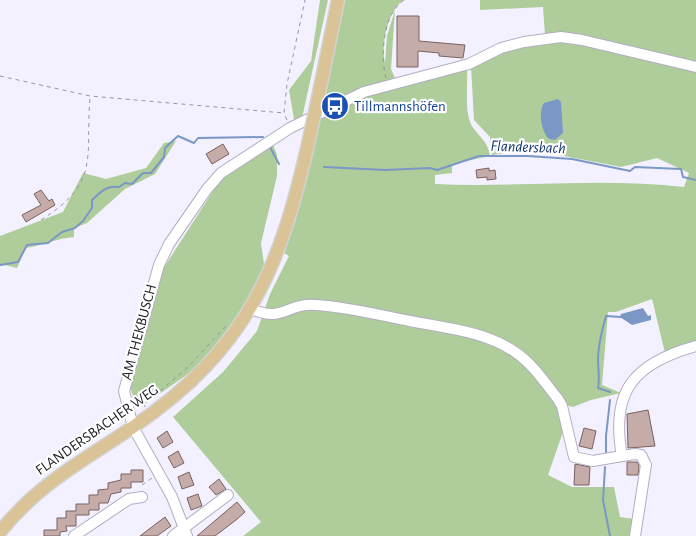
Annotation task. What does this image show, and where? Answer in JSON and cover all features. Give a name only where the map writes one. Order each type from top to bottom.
[{"type":"main road","name":"FLANDERSBACHER WEG","points":[[0,532],[48,482],[150,415],[205,368],[240,326],[271,269],[284,237],[310,135],[338,0]]},
{"type":"street","points":[[290,128],[342,102],[387,84],[449,70],[469,64],[501,48],[544,38],[582,40],[696,67]]},
{"type":"street","name":"AM THEKBUSCH","points":[[186,532],[172,497],[133,427],[124,391],[153,281],[170,244],[207,189],[221,173],[290,128]]},
{"type":"street","points":[[251,308],[270,315],[304,305],[339,308],[459,331],[503,345],[527,362],[558,399],[562,406],[574,457],[592,461],[635,454],[645,460],[646,465],[635,536]]},
{"type":"street","points":[[622,456],[618,426],[619,411],[635,377],[642,370],[666,356],[696,346]]},
{"type":"street","points":[[173,536],[186,532],[228,495]]},
{"type":"street","points":[[74,536],[129,499],[142,497]]},
{"type":"path","points":[[290,128],[284,113],[287,84],[305,0]]},
{"type":"path","points":[[387,84],[384,72],[386,36],[394,10],[404,0]]},
{"type":"path","points":[[0,76],[90,96],[284,113]]},
{"type":"path","points":[[41,220],[64,206],[83,181],[87,160],[90,96]]},
{"type":"path","points":[[150,415],[144,405],[188,367],[229,322]]},
{"type":"path","points":[[142,485],[152,478]]},
{"type":"green space","points":[[320,0],[328,0],[302,118],[294,119],[289,90],[311,61]]},
{"type":"green space","points":[[342,0],[404,0],[398,5],[393,12],[389,20],[385,38],[385,63],[387,36],[395,10],[391,69],[395,78],[321,108]]},
{"type":"green space","points":[[480,0],[696,0],[696,64],[545,35],[543,7],[480,10]]},
{"type":"green space","points":[[565,41],[696,70],[696,344],[665,353],[652,299],[616,312],[608,312],[602,385],[621,393],[591,400],[573,407],[558,403],[563,432],[548,475],[572,487],[614,487],[620,517],[634,519],[632,536],[243,536],[261,522],[173,417],[223,372],[257,331],[270,294],[289,256],[282,252],[319,116],[388,86],[465,69],[467,71],[468,114],[472,126],[485,143],[490,156],[452,164],[452,173],[435,175],[435,184],[622,183],[684,187],[689,173],[657,158],[621,167],[554,154],[518,151],[492,155],[490,137],[474,120],[471,66],[504,50]]},
{"type":"green space","points":[[176,141],[155,174],[125,189],[87,223],[74,228],[74,237],[26,248],[17,268],[5,265],[0,266],[0,236],[63,212],[83,173],[106,179],[146,168],[164,143]]},
{"type":"green space","points":[[272,142],[277,155],[277,176],[261,243],[265,271],[236,321],[195,369],[141,407],[135,403],[129,383],[163,269],[222,177]]},
{"type":"water","points":[[558,99],[561,102],[563,133],[555,140],[549,139],[546,136],[541,121],[541,111],[544,103]]},
{"type":"water","points":[[643,308],[648,316],[651,315],[651,320],[632,325],[620,317],[621,314]]},
{"type":"building","points":[[397,16],[419,16],[419,41],[465,45],[463,58],[439,56],[439,53],[418,51],[418,67],[397,67]]},
{"type":"building","points":[[223,144],[229,154],[212,164],[206,154]]},
{"type":"building","points":[[489,168],[489,171],[495,170],[496,179],[487,180],[487,177],[477,178],[476,170]]},
{"type":"building","points":[[41,190],[49,201],[52,199],[55,205],[26,222],[22,215],[41,205],[34,194]]},
{"type":"building","points":[[648,410],[655,446],[628,448],[627,414]]},
{"type":"building","points":[[584,428],[596,431],[592,449],[579,446]]},
{"type":"building","points":[[167,431],[173,442],[163,448],[157,438]]},
{"type":"building","points":[[178,451],[184,463],[174,468],[168,457]]},
{"type":"building","points":[[627,462],[637,462],[639,466],[638,475],[627,475]]},
{"type":"building","points":[[575,464],[590,467],[589,485],[574,485]]},
{"type":"building","points":[[131,470],[143,470],[143,482],[131,482],[131,488],[121,488],[121,492],[111,494],[108,503],[99,503],[99,510],[89,510],[89,515],[76,515],[76,526],[66,526],[67,531],[60,532],[60,536],[44,536],[44,530],[57,530],[57,518],[66,518],[66,511],[76,511],[76,504],[89,504],[89,495],[98,495],[98,490],[108,489],[108,483],[121,480],[121,474],[131,474]]},
{"type":"building","points":[[189,472],[194,485],[182,489],[178,477]]},
{"type":"building","points":[[219,479],[226,489],[216,495],[209,487]]},
{"type":"building","points":[[198,494],[202,506],[191,510],[187,498]]},
{"type":"building","points":[[237,502],[245,512],[236,520],[215,536],[197,536]]},
{"type":"building","points":[[165,517],[171,526],[157,536],[140,536]]},
{"type":"waterway","name":"Flandersbach","points":[[0,265],[18,262],[27,245],[48,243],[62,232],[75,228],[83,221],[92,208],[92,200],[104,190],[111,187],[119,187],[125,183],[132,184],[143,173],[151,173],[164,157],[165,148],[178,136],[194,143],[198,138],[263,137]]},
{"type":"waterway","name":"Flandersbach","points":[[270,147],[279,164]]},
{"type":"waterway","name":"Flandersbach","points":[[324,167],[385,170],[430,168],[437,170],[479,156],[528,156],[572,159],[630,171],[635,167],[681,169],[683,177],[696,180]]},
{"type":"waterway","points":[[610,392],[598,388],[599,343],[606,316],[621,317]]},
{"type":"waterway","points":[[606,454],[610,400]]},
{"type":"waterway","points":[[605,467],[603,500],[610,536]]},
{"type":"place","name":"Tillmannshöfen","points":[[335,106]]}]
